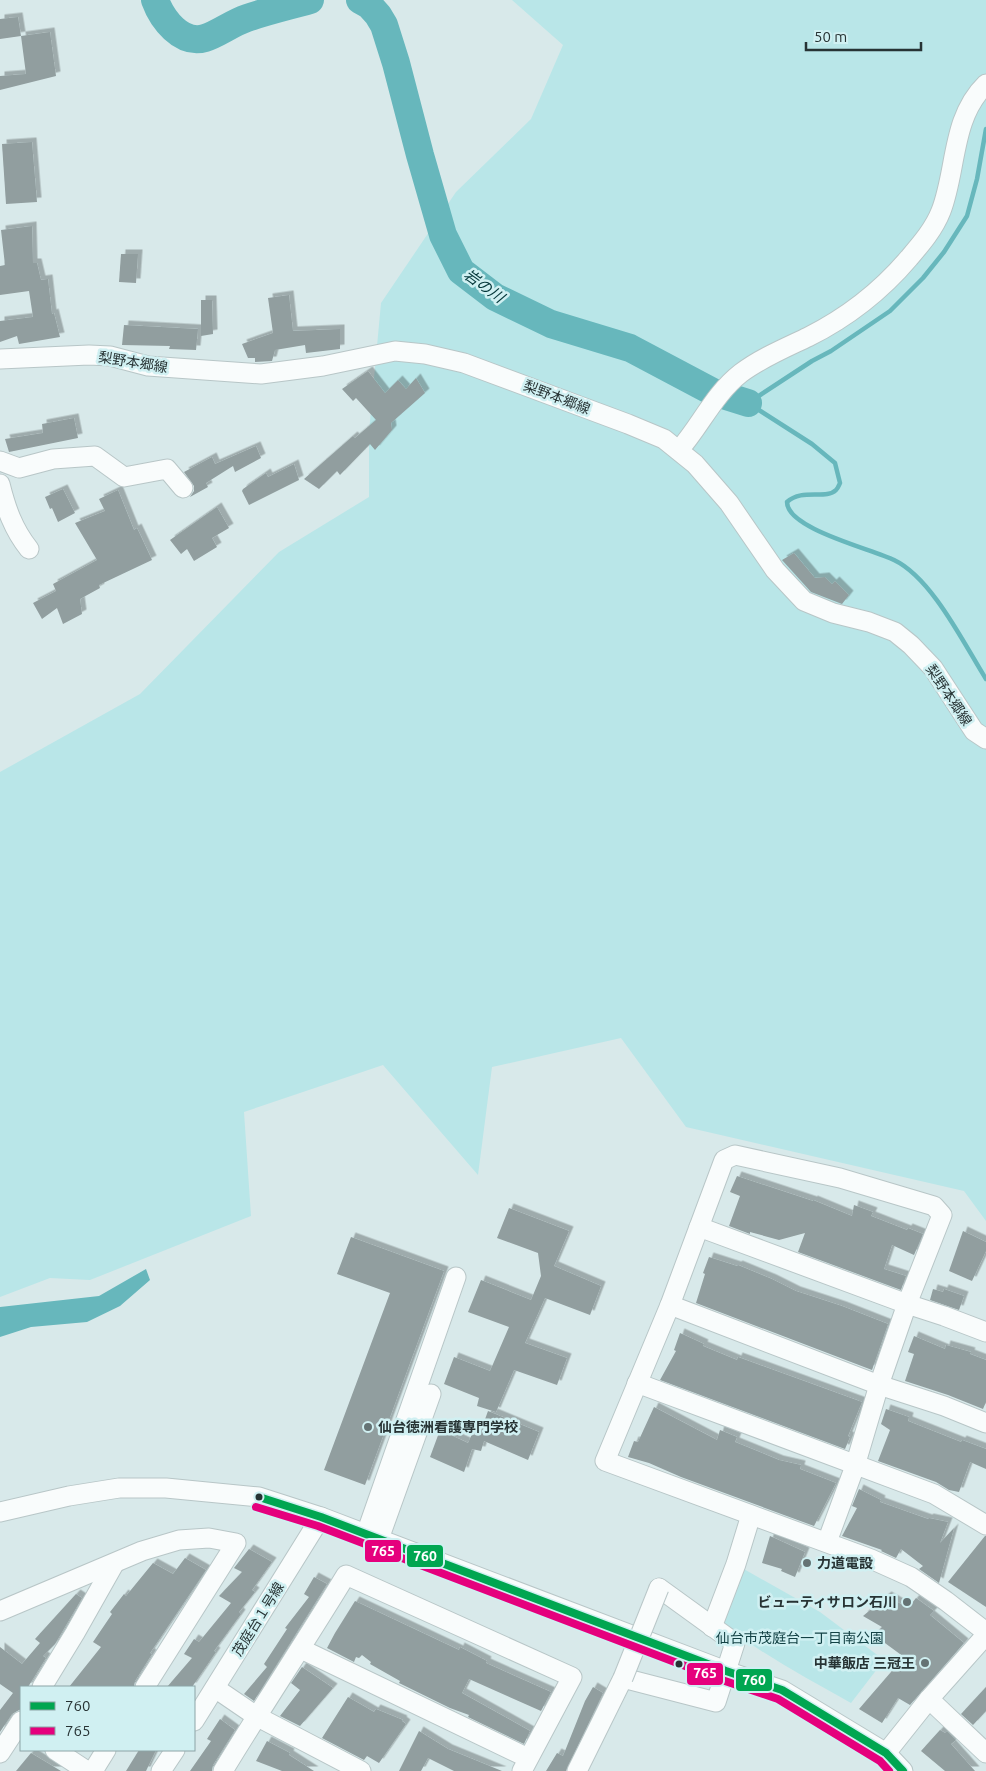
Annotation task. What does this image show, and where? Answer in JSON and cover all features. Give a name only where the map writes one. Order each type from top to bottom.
[{"type":"street","points":[[679,450],[691,437],[712,404],[741,373],[851,311],[908,258],[931,230],[941,212],[949,182],[953,154],[964,120],[974,99],[986,84]]},
{"type":"street","name":"梨野本郷線","points":[[0,359],[89,355],[110,356],[148,366],[260,374],[323,366],[395,351],[425,354],[464,363],[654,434],[664,439],[695,464],[730,504],[775,570],[798,596],[804,601],[834,613],[869,622],[895,632],[910,644],[933,668],[974,731],[986,739]]},
{"type":"street","points":[[0,461],[19,468],[52,460],[95,456],[124,478],[167,469],[183,488]]},
{"type":"street","points":[[0,484],[6,510],[18,536],[29,549]]},
{"type":"street","points":[[827,1542],[855,1466],[879,1385],[907,1304],[942,1215],[934,1206],[840,1178],[734,1155],[724,1160],[670,1305],[605,1461],[827,1542],[911,1577],[946,1601],[986,1634],[929,1699],[886,1753]]},
{"type":"street","points":[[699,1227],[986,1332]]},
{"type":"street","points":[[372,1536],[456,1277]]},
{"type":"street","points":[[670,1305],[879,1385],[944,1406],[986,1423]]},
{"type":"street","points":[[637,1383],[934,1494],[986,1525]]},
{"type":"street","points":[[372,1536],[431,1394]]},
{"type":"street","points":[[0,1512],[69,1496],[119,1488],[166,1488],[259,1496],[372,1536],[726,1671],[782,1690],[886,1753],[903,1771]]},
{"type":"street","points":[[712,1626],[736,1564],[751,1515]]},
{"type":"street","name":"茂庭台１号線","points":[[195,1719],[320,1517]]},
{"type":"street","points":[[0,1610],[142,1551],[179,1540],[209,1538],[236,1543],[146,1686]]},
{"type":"street","points":[[43,1686],[114,1564]]},
{"type":"street","points":[[223,1771],[256,1716],[301,1650],[346,1575],[572,1677],[525,1765],[301,1650]]},
{"type":"street","points":[[577,1771],[623,1678],[659,1588],[734,1643],[716,1702],[623,1678]]},
{"type":"street","points":[[215,1688],[256,1716],[361,1771]]},
{"type":"street","points":[[929,1699],[986,1752]]},
{"type":"street","points":[[0,1753],[20,1725]]},
{"type":"street","points":[[57,1751],[87,1771]]},
{"type":"street","points":[[93,1771],[105,1751]]},
{"type":"street","points":[[161,1771],[174,1751]]},
{"type":"green space","points":[[512,0],[986,0],[986,1221],[964,1191],[686,1127],[621,1038],[492,1067],[478,1175],[383,1065],[244,1112],[251,1216],[90,1280],[50,1278],[0,1297],[0,772],[140,694],[279,552],[369,497],[369,432],[381,303],[456,192],[531,119],[563,45]]},
{"type":"green space","name":"仙台市茂庭台一丁目南公園","points":[[742,1568],[820,1612],[884,1660],[851,1703],[768,1655],[721,1623]]},
{"type":"water","points":[[146,1269],[150,1280],[120,1306],[87,1322],[31,1327],[0,1337],[0,1307],[99,1296]]},
{"type":"building","points":[[18,17],[21,36],[0,39],[0,19]]},
{"type":"building","points":[[50,32],[56,76],[0,90],[0,76],[26,74],[21,36]]},
{"type":"building","points":[[32,142],[37,202],[6,204],[2,144]]},
{"type":"building","points":[[32,226],[33,263],[37,263],[41,280],[48,279],[52,314],[54,313],[60,337],[19,344],[17,336],[0,342],[0,321],[33,317],[29,291],[0,295],[0,266],[5,265],[1,230]]},
{"type":"building","points":[[121,254],[138,254],[136,283],[119,282]]},
{"type":"building","points":[[289,295],[293,331],[340,329],[340,349],[306,353],[305,345],[275,350],[272,361],[255,362],[255,358],[248,358],[242,344],[273,333],[268,298]]},
{"type":"building","points":[[201,300],[212,300],[213,334],[201,336]]},
{"type":"building","points":[[124,325],[198,329],[196,350],[169,349],[170,346],[122,345]]},
{"type":"building","points":[[368,371],[385,393],[398,380],[406,389],[416,378],[425,393],[391,423],[392,430],[375,450],[370,444],[340,475],[337,471],[319,489],[304,479],[353,436],[355,438],[376,420],[356,398],[353,401],[342,389]]},
{"type":"building","points":[[74,418],[78,438],[9,452],[5,439],[43,433],[42,424]]},
{"type":"building","points":[[256,446],[261,458],[235,472],[233,466],[206,483],[208,487],[190,497],[194,491],[194,486],[184,472],[212,457],[215,464]]},
{"type":"building","points":[[294,464],[299,480],[249,505],[242,491],[243,489],[266,473],[268,477]]},
{"type":"building","points":[[63,489],[75,513],[58,522],[45,497]]},
{"type":"building","points":[[118,490],[134,530],[137,528],[152,560],[99,585],[100,588],[80,599],[82,614],[63,624],[57,608],[42,619],[33,603],[56,591],[53,584],[97,560],[75,523],[105,511],[99,499]]},
{"type":"building","points":[[217,507],[229,528],[212,538],[217,547],[194,561],[187,549],[181,554],[170,540]]},
{"type":"building","points":[[794,553],[815,578],[825,577],[832,584],[835,581],[849,595],[842,604],[811,592],[782,560]]},
{"type":"building","points":[[737,1176],[813,1200],[852,1216],[854,1205],[873,1212],[871,1216],[923,1234],[914,1255],[892,1245],[884,1269],[906,1276],[901,1290],[798,1252],[805,1233],[779,1240],[750,1232],[750,1234],[729,1226],[740,1196],[730,1192]]},
{"type":"building","points":[[509,1208],[569,1231],[554,1266],[601,1286],[590,1315],[545,1298],[525,1343],[567,1358],[557,1385],[514,1370],[496,1412],[477,1406],[479,1398],[444,1384],[454,1357],[490,1371],[509,1327],[468,1312],[481,1280],[531,1300],[541,1276],[538,1253],[497,1238]]},
{"type":"building","points":[[963,1231],[986,1242],[986,1251],[972,1281],[949,1271]]},
{"type":"building","points":[[351,1237],[444,1271],[365,1485],[324,1470],[390,1293],[337,1274]]},
{"type":"building","points":[[709,1257],[738,1265],[796,1291],[888,1324],[872,1370],[696,1303]]},
{"type":"building","points":[[933,1289],[943,1292],[944,1289],[964,1296],[959,1310],[930,1300]]},
{"type":"building","points":[[680,1333],[704,1344],[703,1346],[737,1360],[738,1357],[862,1402],[848,1436],[850,1437],[845,1449],[660,1380],[676,1351],[674,1350]]},
{"type":"building","points":[[914,1336],[945,1349],[946,1345],[971,1352],[970,1354],[986,1360],[986,1402],[983,1409],[905,1381],[914,1354],[908,1352]]},
{"type":"building","points":[[654,1407],[717,1440],[720,1430],[737,1437],[735,1442],[779,1460],[801,1465],[800,1469],[836,1483],[814,1526],[681,1477],[649,1463],[628,1457],[634,1441],[638,1442]]},
{"type":"building","points":[[886,1409],[909,1417],[908,1421],[961,1442],[962,1440],[986,1449],[986,1469],[970,1462],[959,1492],[949,1490],[936,1482],[878,1461],[890,1430],[881,1424]]},
{"type":"building","points":[[488,1411],[539,1432],[528,1460],[484,1441],[481,1451],[472,1449],[464,1472],[430,1457],[440,1430],[468,1443],[472,1434],[479,1436]]},
{"type":"building","points":[[859,1489],[881,1500],[880,1502],[928,1519],[948,1522],[940,1543],[954,1528],[939,1583],[919,1569],[923,1566],[901,1549],[896,1558],[882,1550],[842,1536],[857,1508],[852,1506]]},
{"type":"building","points":[[770,1536],[805,1552],[795,1577],[781,1571],[782,1569],[762,1563]]},
{"type":"building","points":[[986,1536],[986,1607],[948,1582]]},
{"type":"building","points":[[249,1549],[272,1562],[252,1590],[255,1592],[239,1612],[241,1614],[214,1651],[216,1652],[193,1686],[168,1686],[192,1658],[184,1654],[194,1639],[199,1642],[231,1603],[219,1596],[242,1572],[234,1568]]},
{"type":"building","points":[[185,1558],[206,1570],[150,1653],[152,1654],[135,1681],[134,1686],[70,1686],[101,1647],[93,1642],[112,1614],[110,1612],[124,1594],[126,1596],[153,1563],[173,1574]]},
{"type":"building","points":[[314,1577],[327,1584],[254,1701],[244,1694],[267,1667],[264,1664],[287,1629],[285,1628],[309,1597],[304,1594]]},
{"type":"building","points":[[76,1594],[82,1598],[55,1644],[43,1656],[46,1658],[29,1686],[20,1686],[20,1710],[12,1714],[0,1732],[0,1710],[13,1693],[0,1684],[0,1647],[22,1664],[40,1643],[35,1639]]},
{"type":"building","points":[[887,1596],[908,1608],[916,1598],[934,1611],[930,1615],[964,1643],[910,1705],[898,1698],[882,1723],[859,1709],[904,1657],[874,1635],[882,1627],[863,1616]]},
{"type":"building","points":[[355,1601],[459,1650],[460,1647],[487,1661],[486,1663],[551,1692],[541,1711],[469,1679],[462,1693],[530,1731],[524,1744],[468,1717],[469,1715],[450,1708],[399,1683],[400,1681],[370,1664],[371,1662],[362,1655],[359,1658],[356,1657],[354,1662],[327,1648]]},
{"type":"building","points":[[302,1667],[333,1688],[300,1726],[280,1716],[300,1690],[291,1683]]},
{"type":"building","points":[[593,1687],[603,1693],[566,1771],[546,1771],[557,1753],[563,1756],[585,1701]]},
{"type":"building","points":[[986,1687],[986,1711],[973,1725],[961,1714]]},
{"type":"building","points":[[348,1697],[374,1712],[376,1709],[403,1720],[406,1724],[379,1763],[367,1756],[364,1760],[322,1738]]},
{"type":"building","points":[[220,1719],[235,1730],[213,1765],[212,1771],[190,1771],[211,1741],[207,1739]]},
{"type":"building","points":[[940,1730],[945,1733],[947,1731],[956,1740],[951,1744],[975,1771],[945,1771],[921,1751]]},
{"type":"building","points":[[419,1731],[448,1749],[502,1771],[454,1771],[428,1758],[421,1771],[399,1771]]},
{"type":"building","points":[[267,1741],[290,1753],[289,1755],[314,1771],[282,1771],[256,1761]]},
{"type":"building","points":[[138,1751],[156,1751],[146,1771],[126,1771]]},
{"type":"building","points":[[31,1753],[61,1771],[16,1771]]},
{"type":"waterway","name":"岩の川","points":[[155,0],[162,15],[174,29],[188,38],[196,39],[210,36],[247,18],[310,0]]},
{"type":"waterway","name":"岩の川","points":[[360,0],[369,5],[384,25],[443,235],[461,271],[495,297],[551,324],[630,348],[713,392],[748,403]]},
{"type":"waterway","points":[[986,129],[977,179],[967,216],[944,252],[923,278],[890,311],[748,403],[812,444],[835,463],[840,483],[836,490],[832,493],[793,498],[787,502],[791,512],[801,521],[815,529],[883,555],[908,569],[934,596],[986,679]]},
{"type":"transit line","name":"760","points":[[259,1497],[321,1517],[726,1671],[782,1690],[886,1753],[903,1771]]},
{"type":"transit line","name":"765","points":[[256,1507],[318,1526],[722,1680],[778,1699],[880,1761],[889,1771]]},
{"type":"place","name":"仙台徳洲看護専門学校","points":[[368,1427]]},
{"type":"place","name":"力道電設","points":[[807,1563]]},
{"type":"place","name":"ビューティサロン石川","points":[[907,1602]]},
{"type":"place","name":"中華飯店 三冠王","points":[[925,1663]]}]
